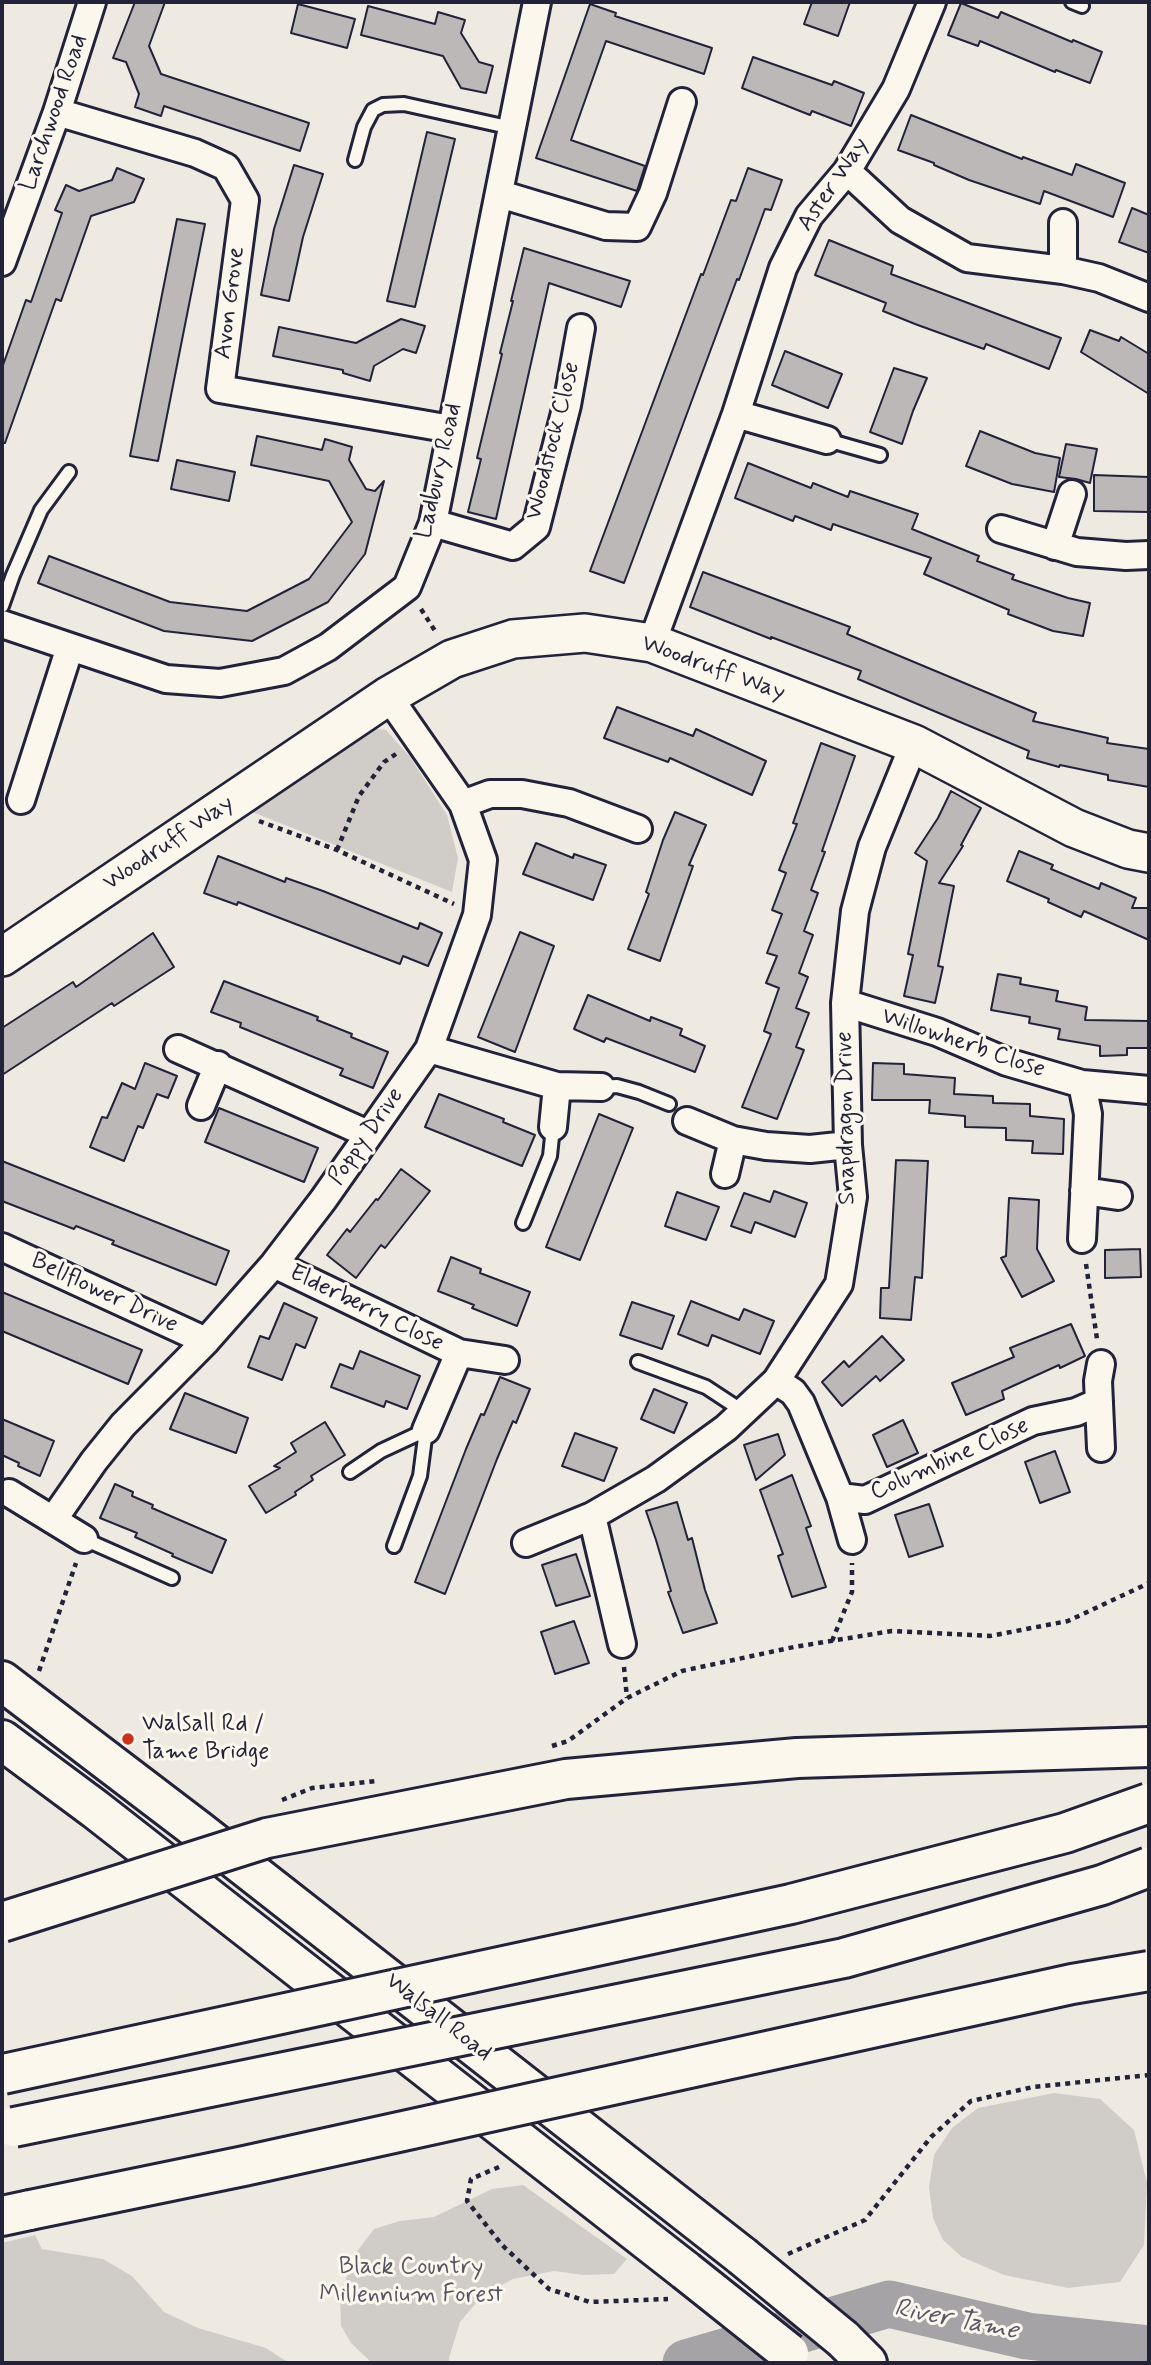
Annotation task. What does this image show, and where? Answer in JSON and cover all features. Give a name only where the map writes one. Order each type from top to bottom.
[{"type":"main road","name":"Walsall Road","points":[[18,1681],[210,1839],[742,2256],[855,2351]]},
{"type":"main road","name":"Walsall Road","points":[[2,1740],[95,1809],[682,2283],[793,2358]]},
{"type":"main road","points":[[2,1922],[267,1838],[566,1779],[797,1758],[1149,1747]]},
{"type":"main road","points":[[2,2075],[791,1904],[1065,1833],[1149,1803]]},
{"type":"main road","points":[[8,2128],[844,1958],[1102,1885],[1149,1867]]},
{"type":"main road","points":[[16,2213],[244,2166],[1046,1990],[1149,1971]]},
{"type":"street","name":"Larchwood Road","points":[[2,262],[57,112],[92,2]]},
{"type":"street","name":"Ladbury Road","points":[[407,587],[433,523],[537,2]]},
{"type":"street","name":"Aster Way","points":[[652,643],[736,414],[783,268],[809,216],[847,171],[896,89],[932,2]]},
{"type":"street","points":[[500,194],[606,226],[637,227],[653,193],[682,102]]},
{"type":"street","name":"Avon Grove","points":[[57,112],[195,153],[226,167],[245,200],[220,389],[451,429]]},
{"type":"street","points":[[847,171],[900,220],[967,258],[1063,270],[1099,278],[1149,298]]},
{"type":"street","points":[[1063,223],[1063,270]]},
{"type":"street","name":"Woodstock Close","points":[[433,523],[513,546],[537,527],[567,405],[581,328]]},
{"type":"street","points":[[736,414],[827,440]]},
{"type":"street","points":[[1055,546],[1072,494]]},
{"type":"street","points":[[1002,529],[1077,552],[1149,555]]},
{"type":"street","points":[[2,624],[166,679],[220,683],[284,671],[328,647],[407,587]]},
{"type":"street","name":"Woodruff Way","points":[[2,957],[388,696],[452,659],[513,639],[585,633],[652,643],[914,744],[1074,828],[1128,849],[1149,853]]},
{"type":"street","points":[[21,800],[70,647]]},
{"type":"street","name":"Poppy Drive","points":[[53,1520],[123,1425],[206,1341],[274,1265],[429,1049],[477,915],[483,860],[463,804],[388,696]]},
{"type":"street","name":"Snapdragon Drive","points":[[526,1543],[592,1516],[656,1479],[726,1428],[776,1381],[839,1284],[853,1197],[848,1145],[845,1003],[855,911],[872,847],[914,744]]},
{"type":"street","points":[[463,804],[490,794],[572,792],[638,829]]},
{"type":"street","name":"Willowherb Close","points":[[845,1003],[937,1032],[1007,1062],[1083,1084],[1149,1090]]},
{"type":"street","points":[[178,1049],[368,1134]]},
{"type":"street","points":[[429,1049],[557,1086],[601,1087]]},
{"type":"street","points":[[201,1106],[218,1065]]},
{"type":"street","points":[[1083,1084],[1088,1114],[1083,1239]]},
{"type":"street","points":[[553,1126],[557,1086]]},
{"type":"street","points":[[678,1112],[733,1140],[810,1149],[848,1145]]},
{"type":"street","points":[[725,1174],[733,1140]]},
{"type":"street","points":[[1084,1191],[1118,1195]]},
{"type":"street","name":"Bellflower Drive","points":[[2,1247],[206,1341]]},
{"type":"street","name":"Elderberry Close","points":[[274,1265],[459,1353],[505,1360]]},
{"type":"street","name":"Elderberry Close","points":[[426,1430],[459,1353]]},
{"type":"street","points":[[1101,1364],[1101,1448]]},
{"type":"street","name":"Columbine Close","points":[[776,1381],[793,1392],[801,1403],[840,1497],[852,1539]]},
{"type":"street","name":"Columbine Close","points":[[840,1497],[865,1500],[1033,1421],[1076,1412],[1099,1402]]},
{"type":"street","points":[[5,1491],[84,1539]]},
{"type":"street","points":[[592,1516],[622,1644]]},
{"type":"lane","points":[[355,160],[364,127],[373,110],[383,105],[404,104],[512,128]]},
{"type":"lane","points":[[827,440],[880,455]]},
{"type":"lane","points":[[2,606],[12,575],[41,510],[69,472]]},
{"type":"lane","points":[[601,1087],[617,1086],[628,1089],[678,1112]]},
{"type":"lane","points":[[523,1223],[550,1156],[553,1126]]},
{"type":"lane","points":[[638,1362],[706,1387],[744,1412]]},
{"type":"lane","points":[[350,1472],[388,1447],[426,1430]]},
{"type":"lane","points":[[394,1546],[420,1476],[426,1430]]},
{"type":"lane","points":[[84,1539],[173,1578]]},
{"type":"path","points":[[407,587],[452,659]]},
{"type":"path","points":[[337,850],[359,796],[384,762],[416,739]]},
{"type":"path","points":[[222,808],[337,850],[477,915]]},
{"type":"path","points":[[1083,1239],[1101,1364]]},
{"type":"path","points":[[18,1681],[59,1619],[84,1539]]},
{"type":"path","points":[[831,1642],[852,1592],[852,1539]]},
{"type":"path","points":[[541,1749],[568,1741],[627,1698],[682,1671],[794,1647],[892,1631],[990,1636],[1068,1621],[1149,1583]]},
{"type":"path","points":[[277,1802],[312,1788],[380,1781]]},
{"type":"path","points":[[780,2257],[865,2220],[931,2137],[971,2101],[1032,2087],[1149,2075]]},
{"type":"path","points":[[506,2163],[471,2179],[467,2202],[502,2245],[549,2289],[590,2302],[665,2300],[682,2283]]},
{"type":"green space","points":[[371,728],[386,730],[410,757],[447,815],[458,858],[452,892],[250,811]]},
{"type":"green space","points":[[1054,2093],[1100,2099],[1134,2130],[1147,2183],[1144,2245],[1120,2282],[1068,2288],[1004,2275],[962,2257],[943,2240],[933,2218],[929,2187],[934,2155],[952,2128],[978,2108]]},
{"type":"green space","name":"Black Country Millennium Forest","points":[[523,2185],[627,2259],[614,2274],[583,2275],[554,2271],[513,2279],[483,2295],[460,2322],[449,2358],[450,2363],[372,2363],[351,2343],[341,2326],[340,2293],[358,2250],[374,2229],[400,2221],[434,2217],[492,2189]]},
{"type":"green space","name":"Black Country Millennium Forest","points":[[35,2235],[42,2249],[103,2259],[132,2276],[164,2312],[198,2328],[266,2348],[289,2363],[2,2363],[2,2243]]},
{"type":"building","points":[[135,2],[165,2],[149,46],[161,74],[309,123],[300,151],[164,106],[161,116],[135,107],[139,94],[126,62],[113,58]]},
{"type":"building","points":[[812,2],[850,2],[838,36],[804,24]]},
{"type":"building","points":[[961,3],[998,18],[1001,12],[1102,52],[1090,83],[1056,70],[1055,72],[980,41],[978,46],[948,35]]},
{"type":"building","points":[[298,4],[355,19],[347,48],[291,33]]},
{"type":"building","points":[[590,4],[616,13],[615,16],[712,48],[704,74],[606,41],[571,140],[645,166],[637,191],[536,158]]},
{"type":"building","points":[[368,6],[435,24],[438,12],[465,20],[461,33],[479,62],[493,66],[486,93],[461,88],[443,56],[361,35]]},
{"type":"building","points":[[753,57],[832,85],[834,81],[864,93],[851,126],[812,111],[810,115],[742,88]]},
{"type":"building","points":[[911,115],[1022,159],[1023,157],[1072,175],[1076,164],[1125,183],[1113,217],[1044,191],[1040,204],[969,180],[898,150]]},
{"type":"building","points":[[427,132],[455,139],[415,307],[387,301]]},
{"type":"building","points":[[294,165],[323,174],[303,237],[289,301],[261,295],[274,229]]},
{"type":"building","points":[[117,168],[144,179],[134,202],[91,216],[61,301],[56,299],[5,443],[2,443],[2,368],[26,300],[31,302],[62,213],[55,210],[66,185],[79,191],[112,180]]},
{"type":"building","points":[[748,168],[782,180],[771,210],[765,209],[739,280],[737,279],[624,583],[590,571],[701,274],[703,275],[731,200],[736,201]]},
{"type":"building","points":[[1132,208],[1149,215],[1149,253],[1119,242]]},
{"type":"building","points":[[177,219],[205,224],[158,461],[130,456]]},
{"type":"building","points":[[829,240],[893,266],[891,274],[1061,338],[1049,369],[986,344],[984,349],[915,324],[883,311],[886,303],[815,275]]},
{"type":"building","points":[[524,248],[630,281],[621,307],[549,283],[496,519],[468,512],[481,459],[477,458]]},
{"type":"building","points":[[401,319],[425,326],[416,353],[403,349],[374,366],[370,381],[343,373],[343,370],[273,356],[279,327],[356,343]]},
{"type":"building","points":[[1090,330],[1119,341],[1121,337],[1149,354],[1149,394],[1081,352]]},
{"type":"building","points":[[785,351],[842,374],[828,408],[772,385]]},
{"type":"building","points":[[894,368],[927,378],[902,444],[870,432]]},
{"type":"building","points":[[980,431],[1035,453],[1060,458],[1054,492],[1012,484],[966,466]]},
{"type":"building","points":[[257,436],[322,450],[325,439],[352,447],[349,460],[366,489],[375,491],[384,481],[365,554],[328,602],[252,641],[164,631],[38,583],[49,556],[170,602],[247,611],[309,579],[352,522],[329,481],[251,465]]},
{"type":"building","points":[[1066,444],[1097,449],[1090,483],[1059,477]]},
{"type":"building","points":[[177,460],[235,472],[229,501],[171,489]]},
{"type":"building","points":[[748,463],[811,488],[813,483],[848,497],[850,491],[918,514],[912,529],[979,556],[977,561],[1014,575],[1012,579],[1090,603],[1083,636],[1053,631],[1008,614],[1009,610],[924,574],[931,558],[833,524],[831,530],[795,516],[793,521],[735,498]]},
{"type":"building","points":[[1094,475],[1149,477],[1149,512],[1094,511]]},
{"type":"building","points":[[703,572],[850,627],[847,634],[1036,713],[1033,721],[1108,738],[1107,743],[1149,749],[1149,787],[1108,780],[1108,775],[1060,765],[1059,767],[1027,758],[1029,751],[858,679],[861,671],[690,607]]},
{"type":"building","points":[[617,707],[693,736],[696,729],[766,761],[752,795],[670,758],[668,762],[604,738]]},
{"type":"building","points":[[821,743],[855,756],[811,890],[818,893],[804,931],[813,935],[799,973],[808,977],[796,1008],[809,1013],[796,1047],[804,1050],[777,1119],[742,1107],[771,1034],[764,1031],[779,988],[766,983],[777,956],[767,953],[782,914],[772,910],[786,873],[779,870],[797,824],[793,823]]},
{"type":"building","points":[[951,791],[981,808],[961,845],[963,846],[939,883],[954,886],[938,966],[943,967],[935,1003],[904,996],[913,955],[908,954],[927,861],[915,853],[938,818]]},
{"type":"building","points":[[675,812],[706,825],[689,865],[693,866],[660,961],[628,949],[649,894],[646,892],[663,840]]},
{"type":"building","points":[[536,843],[573,858],[574,854],[606,865],[593,900],[523,874]]},
{"type":"building","points":[[1019,851],[1053,865],[1051,869],[1099,889],[1101,883],[1136,898],[1132,908],[1149,908],[1149,940],[1084,911],[1081,917],[1048,902],[1049,899],[1007,881]]},
{"type":"building","points":[[218,856],[285,882],[286,878],[323,891],[418,929],[420,923],[442,933],[428,966],[403,956],[400,964],[238,902],[237,905],[204,893]]},
{"type":"building","points":[[520,932],[554,946],[515,1052],[478,1037]]},
{"type":"building","points":[[153,933],[174,967],[114,1006],[112,1003],[2,1075],[2,1028],[73,982],[76,987]]},
{"type":"building","points":[[998,974],[1021,978],[1020,984],[1058,991],[1056,1001],[1087,1007],[1085,1020],[1149,1021],[1149,1048],[1127,1048],[1127,1055],[1100,1056],[1100,1046],[1058,1039],[1060,1029],[1029,1023],[1030,1017],[991,1010]]},
{"type":"building","points":[[224,981],[318,1017],[317,1020],[352,1034],[351,1037],[388,1052],[373,1088],[340,1075],[343,1069],[240,1027],[241,1023],[211,1012]]},
{"type":"building","points":[[588,995],[650,1021],[651,1017],[682,1029],[680,1035],[705,1046],[695,1072],[606,1038],[604,1042],[574,1029]]},
{"type":"building","points":[[145,1063],[177,1076],[168,1098],[157,1094],[143,1128],[138,1126],[124,1161],[90,1147],[102,1117],[107,1118],[122,1083],[135,1089]]},
{"type":"building","points":[[873,1063],[904,1064],[904,1074],[955,1078],[954,1094],[993,1096],[993,1103],[1030,1104],[1030,1116],[1064,1119],[1063,1154],[1032,1153],[1033,1141],[1006,1140],[1006,1128],[965,1127],[965,1116],[929,1113],[930,1100],[872,1100]]},
{"type":"building","points":[[439,1094],[504,1119],[503,1122],[535,1135],[522,1166],[425,1127]]},
{"type":"building","points":[[219,1108],[318,1148],[304,1182],[205,1142]]},
{"type":"building","points":[[599,1114],[633,1128],[580,1260],[546,1247]]},
{"type":"building","points":[[896,1160],[928,1161],[922,1278],[915,1277],[911,1320],[880,1318],[881,1288],[889,1288]]},
{"type":"building","points":[[2,1161],[229,1251],[216,1285],[112,1244],[114,1241],[76,1226],[74,1229],[2,1201]]},
{"type":"building","points":[[401,1169],[430,1191],[385,1248],[381,1245],[356,1278],[327,1255],[347,1229],[350,1232],[376,1199],[378,1200]]},
{"type":"building","points":[[774,1191],[807,1203],[795,1237],[755,1222],[751,1233],[731,1226],[744,1193],[770,1202]]},
{"type":"building","points":[[677,1192],[719,1207],[706,1240],[665,1226]]},
{"type":"building","points":[[1009,1198],[1039,1200],[1037,1249],[1054,1281],[1022,1297],[1001,1258],[1006,1256]]},
{"type":"building","points":[[1140,1249],[1141,1277],[1105,1278],[1105,1250]]},
{"type":"building","points":[[451,1257],[481,1269],[480,1273],[530,1292],[517,1326],[438,1291]]},
{"type":"building","points":[[2,1292],[142,1350],[128,1384],[2,1331]]},
{"type":"building","points":[[691,1301],[739,1320],[744,1309],[774,1321],[760,1354],[712,1335],[708,1346],[678,1334]]},
{"type":"building","points":[[632,1302],[674,1316],[662,1349],[620,1335]]},
{"type":"building","points":[[284,1303],[317,1318],[305,1348],[296,1344],[282,1380],[248,1367],[260,1336],[269,1339]]},
{"type":"building","points":[[1071,1324],[1085,1356],[1002,1391],[1004,1399],[966,1415],[952,1383],[1014,1357],[1010,1348]]},
{"type":"building","points":[[882,1336],[904,1360],[880,1381],[876,1376],[842,1406],[822,1382],[844,1361],[849,1367]]},
{"type":"building","points":[[360,1351],[420,1376],[407,1409],[386,1401],[384,1407],[331,1387],[340,1364],[353,1369]]},
{"type":"building","points":[[500,1377],[530,1389],[497,1459],[445,1594],[415,1582],[466,1449]]},
{"type":"building","points":[[654,1389],[687,1403],[674,1433],[641,1419]]},
{"type":"building","points":[[185,1393],[248,1418],[236,1453],[170,1429]]},
{"type":"building","points":[[2,1419],[54,1441],[40,1476],[2,1455]]},
{"type":"building","points":[[903,1420],[918,1453],[887,1467],[873,1435]]},
{"type":"building","points":[[325,1422],[345,1455],[311,1476],[313,1480],[295,1492],[296,1495],[266,1513],[249,1486],[280,1468],[274,1466],[296,1452],[291,1443]]},
{"type":"building","points":[[575,1433],[617,1448],[604,1481],[562,1466]]},
{"type":"building","points":[[778,1434],[785,1455],[756,1480],[744,1445]]},
{"type":"building","points":[[1055,1451],[1070,1492],[1040,1503],[1025,1462]]},
{"type":"building","points":[[792,1475],[811,1526],[806,1528],[826,1587],[792,1597],[778,1556],[783,1554],[760,1490]]},
{"type":"building","points":[[115,1484],[133,1492],[132,1496],[153,1505],[152,1508],[226,1540],[212,1573],[135,1537],[137,1533],[100,1518]]},
{"type":"building","points":[[677,1502],[688,1540],[692,1538],[705,1590],[717,1623],[683,1633],[668,1592],[671,1591],[646,1511]]},
{"type":"building","points":[[929,1504],[943,1546],[909,1557],[895,1515]]},
{"type":"building","points":[[576,1554],[590,1596],[556,1606],[542,1565]]},
{"type":"building","points":[[574,1621],[589,1663],[555,1674],[541,1632]]},
{"type":"waterway","name":"River Tame","points":[[686,2363],[889,2304],[1027,2336],[1149,2349]]},
{"type":"place","name":"Walsall Rd / Tame Bridge","points":[[128,1739]]}]
